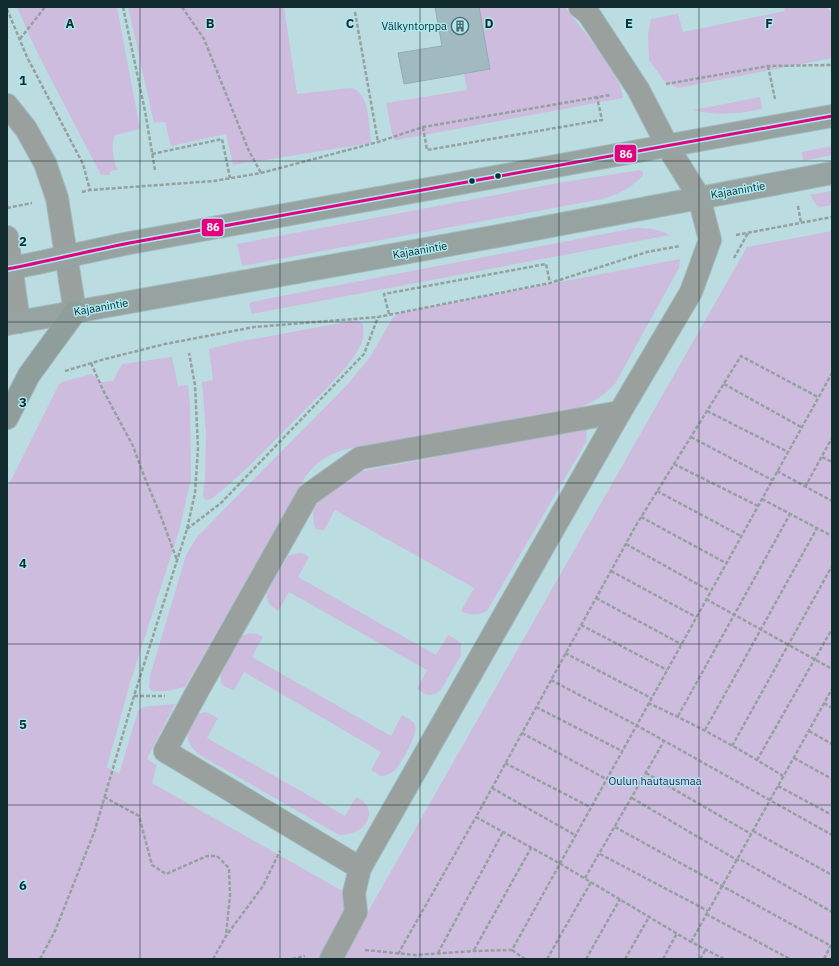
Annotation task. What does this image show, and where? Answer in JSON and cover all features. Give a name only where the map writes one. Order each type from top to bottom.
[{"type":"highway","points":[[7,418],[30,376],[75,312]]},
{"type":"main road","points":[[9,269],[132,242],[512,173],[668,147],[832,116]]},
{"type":"main road","name":"Kajaanintie","points":[[13,323],[498,236],[832,172]]},
{"type":"street","points":[[334,953],[356,912],[354,893],[360,868],[620,412],[691,292],[710,240],[699,197],[668,147],[638,89],[588,13],[580,7]]},
{"type":"street","points":[[7,105],[26,129],[45,163],[57,198],[75,312]]},
{"type":"street","points":[[7,237],[13,323]]},
{"type":"street","points":[[360,868],[166,751],[198,690],[300,508],[308,495],[360,458],[620,412]]},
{"type":"path","points":[[20,40],[45,7]]},
{"type":"path","points":[[123,7],[145,111],[155,170]]},
{"type":"path","points":[[182,7],[204,39],[249,151],[261,173]]},
{"type":"path","points":[[7,9],[27,57],[84,164],[90,190],[230,178],[261,173],[378,142],[423,127],[768,66],[832,66]]},
{"type":"path","points":[[354,12],[378,142]]},
{"type":"path","points":[[423,127],[427,150],[602,120],[597,97]]},
{"type":"path","points":[[152,154],[222,139],[230,178]]},
{"type":"path","points":[[30,376],[65,371],[165,344],[254,327],[378,317],[550,283],[646,252],[832,217]]},
{"type":"path","points":[[389,314],[384,294],[546,264],[550,283]]},
{"type":"path","points":[[187,529],[221,503],[364,354],[378,317]]},
{"type":"path","points":[[40,959],[55,931],[95,830],[134,696],[187,529],[195,493],[198,448],[195,385],[188,353]]},
{"type":"path","points":[[398,954],[476,817],[641,517],[742,356],[818,397]]},
{"type":"path","points":[[91,363],[103,390],[133,446],[177,561]]},
{"type":"path","points":[[512,950],[832,373]]},
{"type":"path","points":[[724,384],[802,428]]},
{"type":"path","points":[[707,411],[788,452]]},
{"type":"path","points":[[691,437],[772,480]]},
{"type":"path","points":[[805,487],[832,438]]},
{"type":"path","points":[[822,457],[832,462]]},
{"type":"path","points":[[674,464],[758,506]]},
{"type":"path","points":[[777,471],[832,501]]},
{"type":"path","points":[[657,491],[741,536]]},
{"type":"path","points":[[762,499],[832,536]]},
{"type":"path","points":[[678,716],[790,514]]},
{"type":"path","points":[[641,517],[726,564]]},
{"type":"path","points":[[705,730],[817,528]]},
{"type":"path","points":[[626,544],[710,591]]},
{"type":"path","points":[[732,746],[832,566]]},
{"type":"path","points":[[611,571],[696,618]]},
{"type":"path","points":[[596,598],[681,644]]},
{"type":"path","points":[[706,599],[832,669]]},
{"type":"path","points":[[581,625],[667,670]]},
{"type":"path","points":[[757,760],[832,629]]},
{"type":"path","points":[[566,654],[651,698]]},
{"type":"path","points":[[551,680],[832,835]]},
{"type":"path","points":[[691,942],[832,689]]},
{"type":"path","points":[[648,703],[705,730],[783,776]]},
{"type":"path","points":[[824,703],[832,708]]},
{"type":"path","points":[[536,707],[622,751]]},
{"type":"path","points":[[809,731],[832,744]]},
{"type":"path","points":[[522,733],[606,779]]},
{"type":"path","points":[[585,878],[664,741]]},
{"type":"path","points":[[794,758],[832,779]]},
{"type":"path","points":[[505,763],[590,808]]},
{"type":"path","points":[[646,773],[832,875]]},
{"type":"path","points":[[778,786],[832,815]]},
{"type":"path","points":[[492,788],[575,835]]},
{"type":"path","points":[[104,797],[139,816],[152,865],[166,874],[207,856],[217,856],[229,868],[230,895],[226,936]]},
{"type":"path","points":[[632,798],[737,860],[741,860],[832,912]]},
{"type":"path","points":[[476,817],[585,878],[677,934],[724,959]]},
{"type":"path","points":[[615,827],[722,887],[728,888],[831,944],[824,959]]},
{"type":"path","points":[[438,953],[503,832]]},
{"type":"path","points":[[474,950],[531,848]]},
{"type":"path","points":[[214,959],[226,936],[263,886],[281,849]]},
{"type":"path","points":[[600,854],[790,959]]},
{"type":"path","points":[[547,959],[591,882]]},
{"type":"path","points":[[586,959],[620,899]]},
{"type":"path","points":[[625,959],[649,917]]},
{"type":"path","points":[[663,959],[677,934]]},
{"type":"path","points":[[700,959],[706,949]]},
{"type":"path","points":[[334,953],[415,955],[474,950],[512,950],[525,959]]},
{"type":"green space","points":[[17,7],[117,7],[140,129],[115,135],[113,148],[117,170],[110,171],[110,175],[101,175],[37,52]]},
{"type":"green space","points":[[128,7],[284,7],[297,94],[350,88],[357,90],[365,102],[369,119],[371,143],[233,165],[226,134],[171,146],[165,122],[154,123]]},
{"type":"green space","points":[[479,7],[565,7],[608,64],[621,88],[623,98],[396,140],[393,138],[386,103],[467,90],[464,74],[490,69]]},
{"type":"green space","points":[[784,7],[826,7],[832,13],[832,58],[678,88],[664,81],[649,60],[648,34],[651,19],[678,14],[683,32],[785,11]]},
{"type":"green space","points":[[760,97],[762,109],[728,114],[693,110]]},
{"type":"green space","points":[[832,146],[832,155],[803,161],[802,152]]},
{"type":"green space","points":[[640,170],[643,172],[643,175],[634,184],[620,193],[602,199],[242,266],[237,244],[564,182]]},
{"type":"green space","points":[[832,191],[832,205],[821,207],[817,206],[810,195]]},
{"type":"green space","points":[[635,228],[653,229],[670,235],[252,314],[249,303],[261,300]]},
{"type":"green space","name":"Oulun hautausmaa","points":[[832,231],[832,959],[7,959],[7,488],[59,384],[91,374],[102,382],[113,381],[122,364],[172,357],[178,386],[188,385],[190,404],[191,479],[179,531],[130,683],[107,767],[119,774],[138,711],[143,707],[175,704],[147,759],[157,765],[152,783],[353,897],[365,917],[747,247]]},
{"type":"green space","points":[[680,259],[679,268],[615,384],[595,400],[580,407],[347,449],[333,454],[318,463],[304,479],[185,687],[166,691],[152,691],[149,688],[150,676],[186,555],[197,537],[348,384],[370,357],[392,319],[399,313]]},
{"type":"green space","points":[[357,320],[363,324],[363,339],[359,349],[344,370],[266,450],[222,490],[211,499],[206,500],[203,495],[205,479],[206,432],[202,382],[213,380],[209,349],[237,342]]},
{"type":"green space","points":[[587,430],[586,442],[487,611],[471,614],[461,611],[474,588],[335,510],[324,530],[316,529],[314,525],[313,513],[315,507],[331,485],[358,472],[573,431]]},
{"type":"green space","points":[[302,553],[309,557],[298,577],[436,655],[448,635],[457,640],[461,644],[461,655],[441,690],[430,695],[417,689],[427,670],[289,592],[278,611],[271,605],[267,599],[267,592],[288,556]]},
{"type":"green space","points":[[249,633],[257,634],[263,637],[252,657],[391,736],[402,715],[410,719],[415,725],[416,729],[405,755],[395,770],[392,773],[381,776],[371,770],[381,752],[244,672],[234,690],[224,686],[221,677],[224,666],[239,639]]},
{"type":"green space","points":[[206,712],[218,718],[207,738],[345,816],[356,797],[362,800],[369,809],[368,820],[361,829],[355,832],[339,835],[200,755],[191,746],[188,735],[190,723],[194,716],[196,714]]},
{"type":"building","name":"Välkyntorppa","points":[[435,7],[479,7],[490,69],[404,84],[398,53],[442,46]]},
{"type":"transit line","name":"86","points":[[7,269],[119,245],[832,116]]},
{"type":"place","name":"Välkyntorppa","points":[[460,26]]}]
